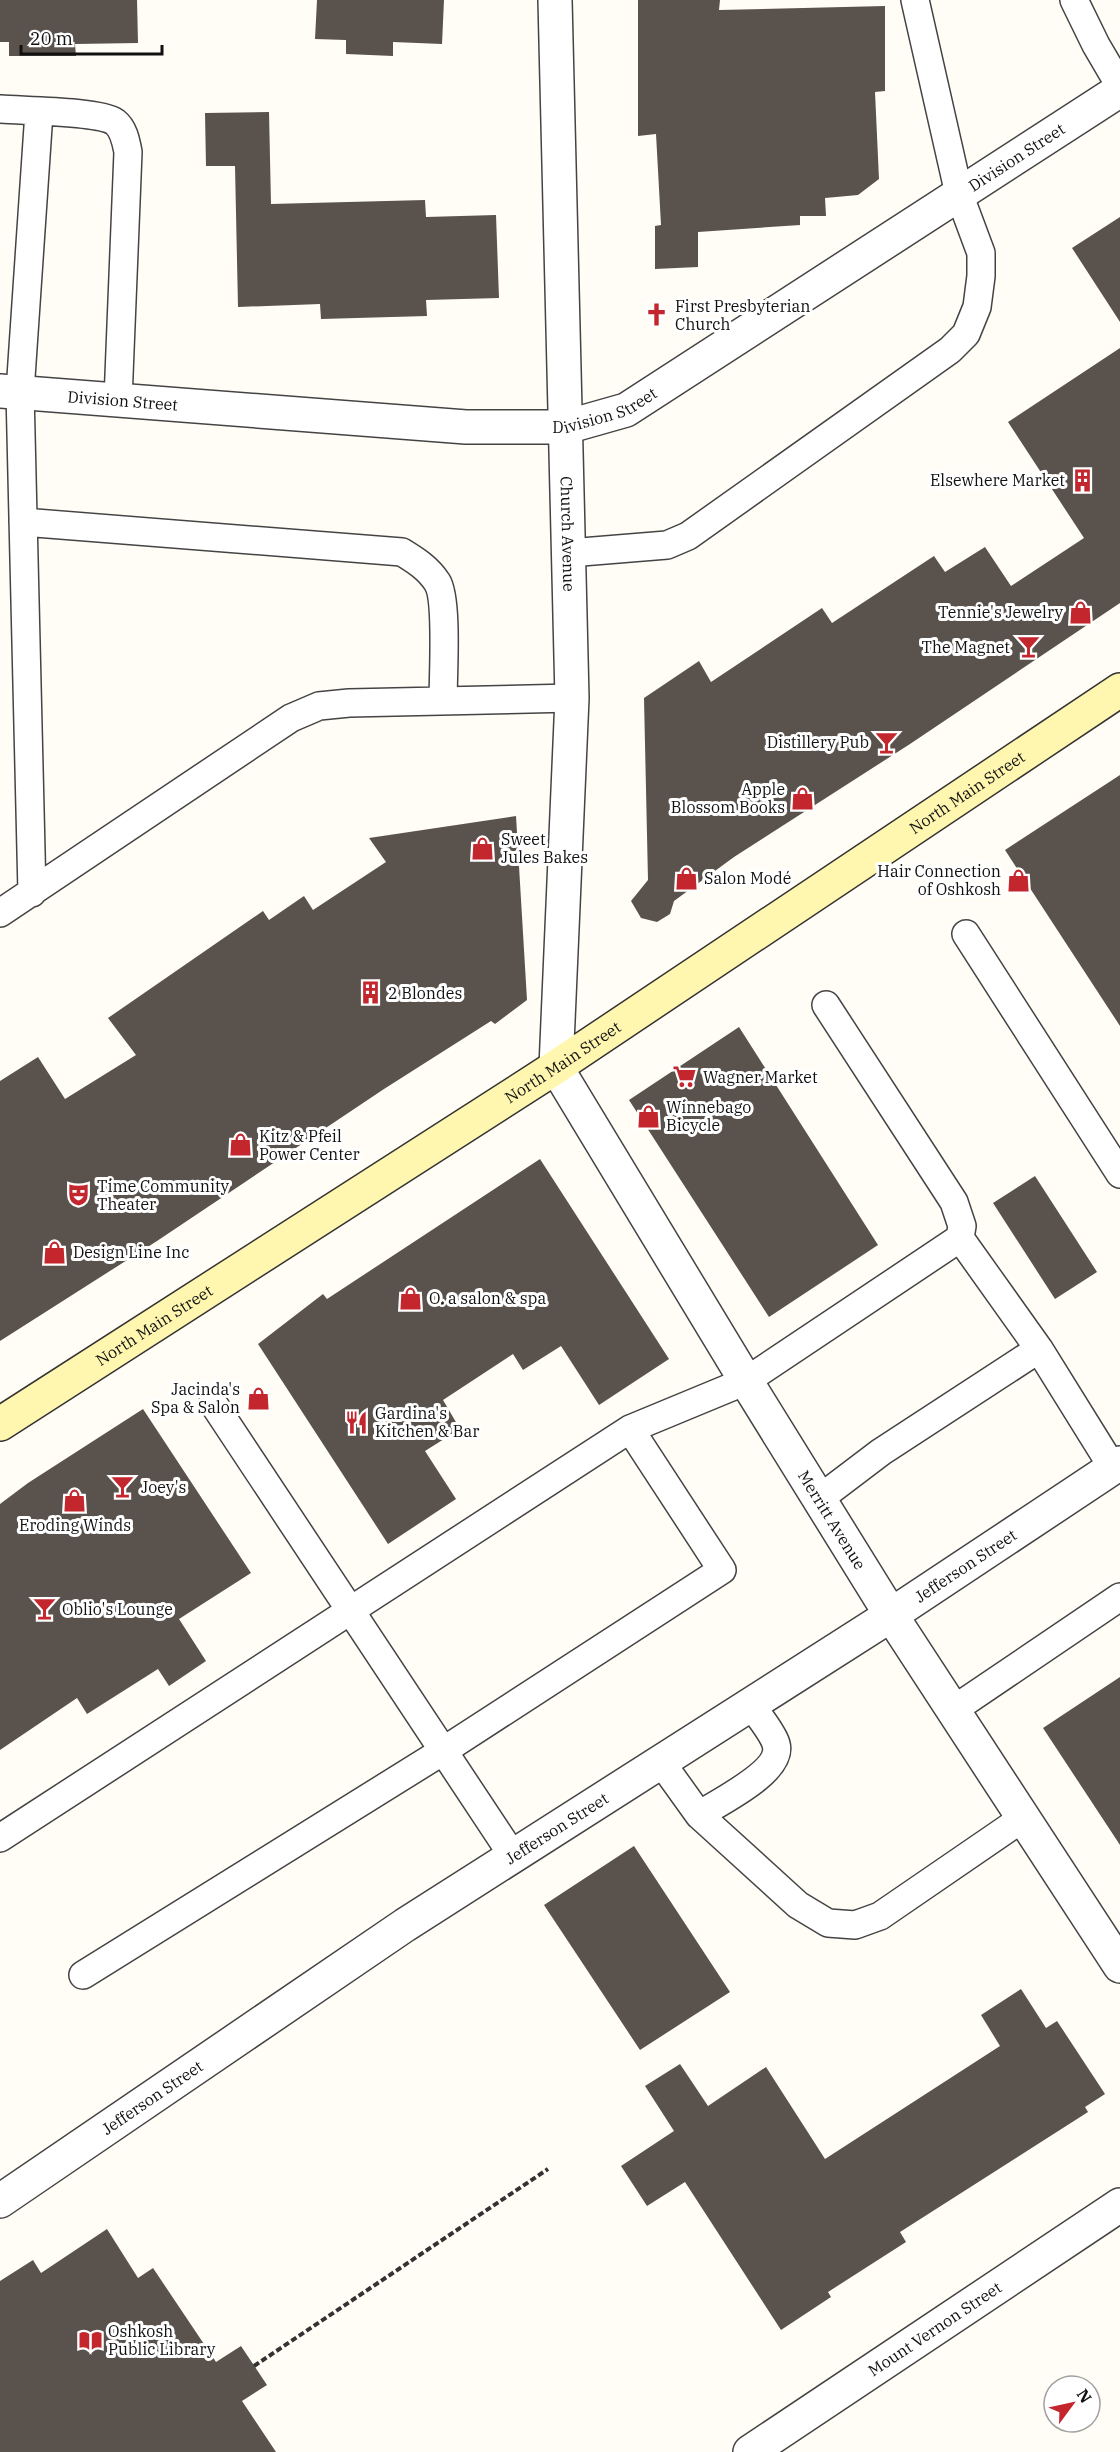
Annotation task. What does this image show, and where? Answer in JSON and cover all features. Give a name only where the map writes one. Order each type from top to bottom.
[{"type":"main road","name":"North Main Street","points":[[0,1424],[556,1067],[1120,690]]},
{"type":"street","name":"Church Avenue","points":[[555,0],[573,698],[556,1067]]},
{"type":"street","name":"Division Street","points":[[10,392],[466,427],[566,427],[626,410],[1120,88]]},
{"type":"street","name":"Merritt Avenue","points":[[556,1067],[891,1615],[1120,1966]]},
{"type":"street","name":"Jefferson Street","points":[[0,2200],[405,1925],[891,1615],[1116,1466]]},
{"type":"street","name":"Mount Vernon Street","points":[[750,2452],[1120,2205]]},
{"type":"lane","points":[[569,554],[667,545],[687,536],[950,350],[966,334],[977,307],[981,253],[959,194],[915,0]]},
{"type":"lane","points":[[1074,0],[1120,88]]},
{"type":"lane","points":[[0,110],[99,116],[116,123],[124,135],[128,152],[118,400]]},
{"type":"lane","points":[[32,893],[23,522],[10,392],[39,112]]},
{"type":"lane","points":[[23,522],[402,552],[421,564],[438,583],[442,607],[443,701]]},
{"type":"lane","points":[[0,913],[291,718],[319,706],[573,698]]},
{"type":"lane","points":[[966,934],[1120,1174]]},
{"type":"lane","points":[[826,1005],[954,1202],[962,1226],[960,1238],[1039,1349],[1116,1466]]},
{"type":"lane","points":[[0,1838],[630,1429],[746,1381],[960,1238]]},
{"type":"lane","points":[[819,1499],[881,1452],[1039,1349]]},
{"type":"lane","points":[[213,1403],[513,1856]]},
{"type":"lane","points":[[83,1975],[443,1751],[722,1569],[630,1429]]},
{"type":"lane","points":[[953,1710],[1120,1598]]},
{"type":"lane","points":[[699,1815],[767,1771],[776,1759],[776,1743],[751,1705]]},
{"type":"lane","points":[[661,1762],[699,1815],[798,1905],[828,1923],[855,1925],[880,1916],[1023,1818]]},
{"type":"path","points":[[254,2366],[548,2169]]},
{"type":"building","points":[[0,0],[137,0],[138,43],[75,44],[76,56],[9,56],[9,42],[0,42]]},
{"type":"building","points":[[317,0],[444,0],[442,44],[393,42],[393,56],[346,54],[346,40],[315,39]]},
{"type":"building","points":[[638,0],[720,0],[719,10],[885,6],[885,91],[875,92],[879,179],[858,195],[825,198],[826,216],[800,216],[800,225],[698,232],[698,267],[655,269],[655,226],[661,225],[656,134],[638,136]]},
{"type":"building","points":[[269,112],[271,204],[425,200],[426,217],[496,215],[499,298],[426,300],[427,316],[321,319],[320,304],[238,307],[235,166],[206,166],[205,113]]},
{"type":"building","points":[[1120,217],[1120,322],[1072,248]]},
{"type":"building","points":[[1120,348],[1120,603],[910,744],[734,857],[674,901],[670,914],[657,922],[641,918],[631,901],[648,880],[644,698],[699,661],[711,682],[822,608],[832,623],[934,556],[945,572],[985,547],[1011,586],[1084,538],[1008,422]]},
{"type":"building","points":[[1120,775],[1120,1026],[1005,850]]},
{"type":"building","points":[[516,816],[527,1000],[495,1024],[491,1021],[384,1089],[157,1241],[0,1341],[0,1081],[38,1057],[65,1099],[136,1055],[108,1018],[263,911],[269,920],[304,896],[313,910],[386,862],[369,838]]},
{"type":"building","points":[[739,1027],[878,1245],[769,1317],[629,1100]]},
{"type":"building","points":[[540,1159],[669,1359],[599,1405],[561,1346],[523,1370],[513,1354],[443,1400],[460,1429],[425,1451],[456,1499],[388,1544],[258,1344],[323,1294],[327,1299]]},
{"type":"building","points":[[1035,1176],[1097,1272],[1055,1299],[993,1203]]},
{"type":"building","points":[[143,1409],[251,1573],[179,1619],[206,1661],[169,1686],[158,1669],[87,1714],[77,1698],[0,1750],[0,1504],[28,1483]]},
{"type":"building","points":[[1120,1677],[1120,1845],[1043,1728]]},
{"type":"building","points":[[634,1846],[730,1992],[640,2050],[544,1905]]},
{"type":"building","points":[[1021,1989],[1046,2028],[1057,2021],[1105,2094],[1085,2107],[1088,2112],[900,2232],[906,2242],[828,2292],[831,2297],[781,2330],[685,2182],[647,2206],[621,2166],[674,2131],[645,2086],[680,2064],[708,2106],[766,2067],[825,2159],[1000,2046],[981,2015]]},
{"type":"building","name":"Oshkosh Public Library","points":[[107,2229],[138,2278],[153,2268],[216,2362],[241,2346],[267,2385],[242,2401],[276,2452],[0,2452],[0,2281],[33,2260],[41,2273]]},
{"type":"place","name":"First Presbyterian Church","points":[[657,315]]},
{"type":"place","name":"Elsewhere Market","points":[[1083,480]]},
{"type":"place","name":"Tennie's Jewelry","points":[[1081,612]]},
{"type":"place","name":"The Magnet","points":[[1028,647]]},
{"type":"place","name":"Distillery Pub","points":[[887,742]]},
{"type":"place","name":"Apple Blossom Books","points":[[803,798]]},
{"type":"place","name":"Sweet Jules Bakes","points":[[483,848]]},
{"type":"place","name":"Salon Modé","points":[[686,878]]},
{"type":"place","name":"Hair Connection of Oshkosh","points":[[1019,880]]},
{"type":"place","name":"2 Blondes","points":[[370,993]]},
{"type":"place","name":"Wagner Market","points":[[685,1077]]},
{"type":"place","name":"Winnebago Bicycle","points":[[648,1116]]},
{"type":"place","name":"Kitz & Pfeil Power Center","points":[[241,1145]]},
{"type":"place","name":"Time Community Theater","points":[[79,1195]]},
{"type":"place","name":"Design Line Inc","points":[[55,1252]]},
{"type":"place","name":"O. a salon & spa","points":[[411,1298]]},
{"type":"place","name":"Jacinda's Spa & Salon","points":[[258,1398]]},
{"type":"place","name":"Gardina's Kitchen & Bar","points":[[357,1422]]},
{"type":"place","name":"Joey's","points":[[123,1487]]},
{"type":"place","name":"Eroding Winds","points":[[75,1500]]},
{"type":"place","name":"Oblio's Lounge","points":[[44,1609]]},
{"type":"place","name":"Oshkosh Public Library","points":[[90,2340]]}]
